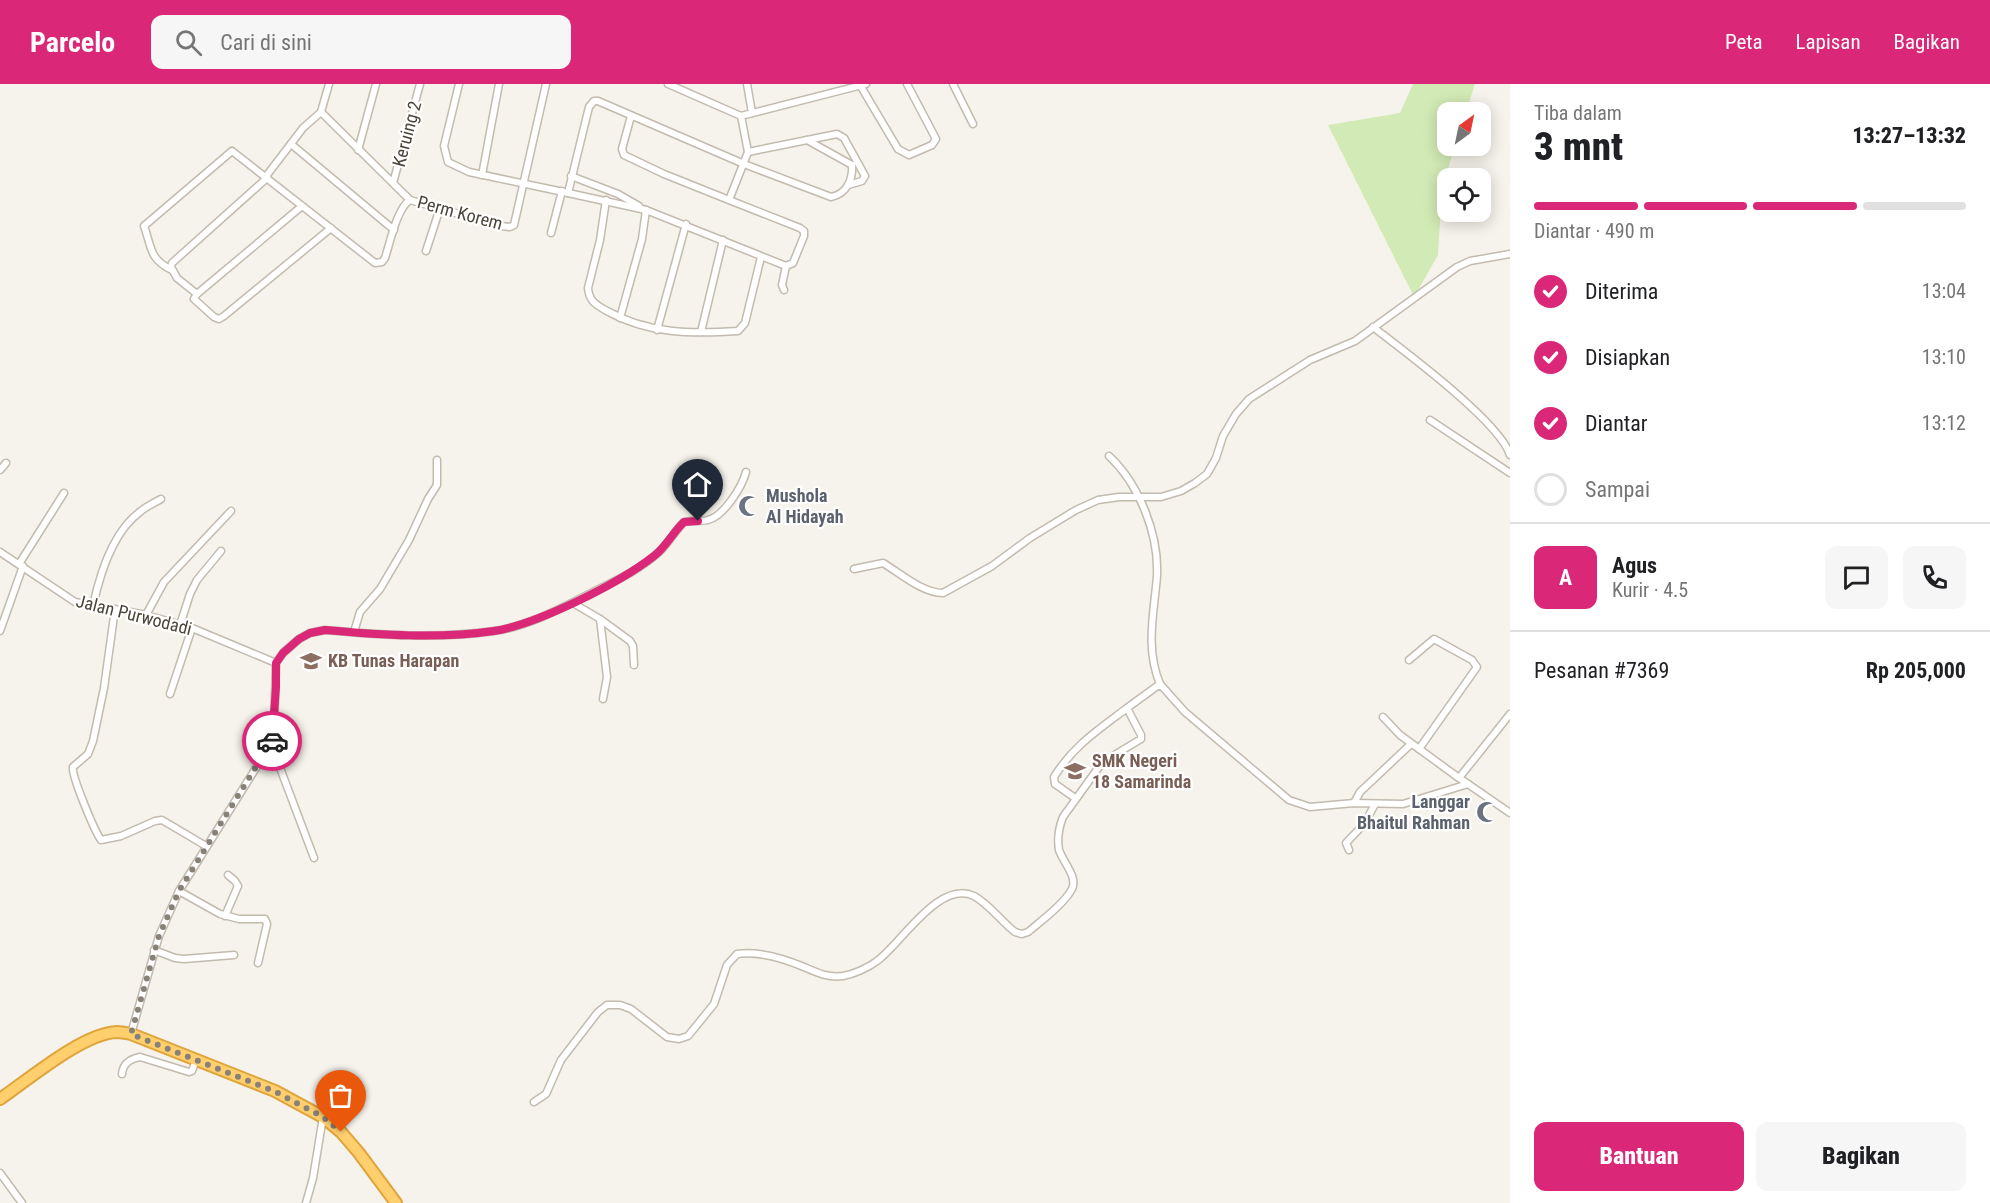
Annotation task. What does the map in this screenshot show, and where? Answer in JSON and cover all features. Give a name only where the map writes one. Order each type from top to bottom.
[{"type":"highway","points":[[0,1099],[70,1050],[117,1032],[131,1034],[274,1091],[323,1117],[359,1152],[396,1203]]},
{"type":"street","points":[[172,270],[172,263],[267,178],[303,128],[321,112],[329,84]]},
{"type":"street","points":[[358,150],[376,84]]},
{"type":"street","name":"Keruing 2","points":[[393,183],[420,84]]},
{"type":"street","points":[[459,84],[444,146],[445,158],[453,166],[482,175],[645,209],[687,224],[761,257],[786,266],[793,263],[804,236],[804,231],[800,228],[664,174],[624,155],[622,148],[631,116]]},
{"type":"street","points":[[482,175],[499,84]]},
{"type":"street","name":"Perm Korem","points":[[331,228],[375,263],[382,262],[385,258],[403,206],[411,200],[510,227],[514,225],[546,84]]},
{"type":"street","points":[[668,84],[741,116],[862,85],[898,149],[909,155],[932,145],[936,139],[907,84]]},
{"type":"street","points":[[747,84],[752,113]]},
{"type":"street","points":[[953,84],[973,124]]},
{"type":"street","points":[[551,233],[571,176],[591,104],[598,100],[744,164],[831,197],[842,194],[848,185],[855,163]]},
{"type":"street","points":[[321,112],[411,200]]},
{"type":"street","points":[[729,200],[748,152],[741,116]]},
{"type":"street","points":[[748,152],[837,134],[844,138],[855,163],[864,173],[862,181],[848,185]]},
{"type":"street","points":[[807,139],[855,163]]},
{"type":"street","points":[[291,144],[394,230]]},
{"type":"street","points":[[196,294],[177,278],[172,270],[162,265],[151,254],[144,226],[232,151],[331,228],[224,316],[219,319],[214,317],[194,299],[196,294],[302,206]]},
{"type":"street","points":[[571,176],[618,194],[645,209]]},
{"type":"street","points":[[606,200],[588,294],[598,306],[620,318],[657,330],[738,331],[743,326],[761,257]]},
{"type":"street","points":[[426,251],[440,208]]},
{"type":"street","points":[[620,318],[642,239],[645,209]]},
{"type":"street","points":[[657,330],[687,224]]},
{"type":"street","points":[[701,332],[723,240]]},
{"type":"street","points":[[854,569],[883,563],[936,593],[943,593],[992,566],[1030,538],[1076,510],[1098,500],[1119,497],[1161,497],[1181,491],[1207,474],[1216,458],[1223,436],[1236,414],[1249,399],[1310,360],[1355,341],[1457,267],[1485,258],[1510,254]]},
{"type":"street","points":[[783,290],[786,266]]},
{"type":"street","points":[[1373,327],[1483,418],[1507,445],[1510,455]]},
{"type":"street","points":[[1430,420],[1510,473]]},
{"type":"street","points":[[1109,456],[1141,498],[1157,564],[1150,629],[1153,668],[1160,684],[1185,712],[1289,800],[1310,807],[1412,802],[1468,784]]},
{"type":"street","points":[[354,632],[359,613],[380,589],[409,540],[437,485],[437,460]]},
{"type":"street","points":[[0,470],[6,464]]},
{"type":"street","points":[[131,1034],[154,950],[179,891],[271,744],[274,729],[276,663],[283,653],[310,633],[325,630],[431,635],[495,631],[521,624],[573,603],[641,566],[666,545],[684,522],[709,520],[724,508],[739,489],[746,472]]},
{"type":"street","points":[[0,631],[21,565],[64,493]]},
{"type":"street","points":[[93,606],[104,569],[121,532],[137,514],[161,499]]},
{"type":"street","points":[[146,615],[164,582],[231,511]]},
{"type":"street","points":[[180,625],[197,580],[222,551]]},
{"type":"street","name":"Jalan Purwodadi","points":[[0,552],[75,602],[146,615],[192,628],[276,663]]},
{"type":"street","points":[[573,603],[630,640],[633,646],[634,665]]},
{"type":"street","points":[[115,609],[104,688],[93,741],[88,754],[73,767],[73,776],[92,824],[101,840],[121,836],[162,820],[206,846]]},
{"type":"street","points":[[600,619],[607,682],[603,699]]},
{"type":"street","points":[[170,694],[192,628]]},
{"type":"street","points":[[1409,660],[1434,639],[1472,660],[1477,667],[1419,749]]},
{"type":"street","points":[[1074,798],[1055,784],[1054,777],[1062,763],[1079,744],[1160,684]]},
{"type":"street","points":[[534,1102],[546,1094],[561,1060],[598,1012],[607,1005],[620,1005],[631,1009],[667,1037],[679,1039],[688,1036],[714,1004],[727,965],[737,954],[763,955],[790,962],[823,975],[844,976],[876,962],[935,904],[949,896],[960,894],[968,894],[979,900],[1015,932],[1022,934],[1028,932],[1066,898],[1073,888],[1072,877],[1059,850],[1058,835],[1063,817],[1074,798],[1106,760],[1141,739],[1127,708]]},
{"type":"street","points":[[1459,778],[1510,714]]},
{"type":"street","points":[[1383,717],[1412,744],[1510,813]]},
{"type":"street","points":[[271,744],[314,858]]},
{"type":"street","points":[[1353,804],[1360,792],[1412,744]]},
{"type":"street","points":[[1349,850],[1346,843],[1365,823],[1375,804]]},
{"type":"street","points":[[225,916],[237,886],[228,875]]},
{"type":"street","points":[[179,891],[225,916],[239,919],[265,919],[267,924],[258,963]]},
{"type":"street","points":[[154,950],[184,959],[234,955]]},
{"type":"street","points":[[122,1074],[124,1066],[134,1058],[140,1057],[189,1072],[192,1071],[196,1060]]},
{"type":"street","points":[[306,1203],[313,1178],[323,1117]]},
{"type":"street","points":[[0,1173],[22,1203]]},
{"type":"green space","points":[[1413,84],[1475,84],[1469,102],[1437,102],[1437,156],[1452,156],[1448,168],[1437,168],[1437,222],[1440,222],[1438,255],[1414,297],[1328,125],[1400,113]]},
{"type":"way so far","points":[[272,741],[179,891],[159,936],[131,1034],[274,1091],[323,1117],[341,1132]]},
{"type":"place","name":"Mushola Al Hidayah","points":[[749,506]]},
{"type":"place","name":"KB Tunas Harapan","points":[[311,661]]},
{"type":"place","name":"SMK Negeri 18 Samarinda","points":[[1075,771]]},
{"type":"place","name":"Langgar Bhaitul Rahman","points":[[1487,812]]},
{"type":"route","points":[[272,741],[276,663],[283,653],[310,633],[325,630],[431,635],[459,634],[495,631],[521,624],[573,603],[618,580],[657,554],[684,522],[698,521]]}]
